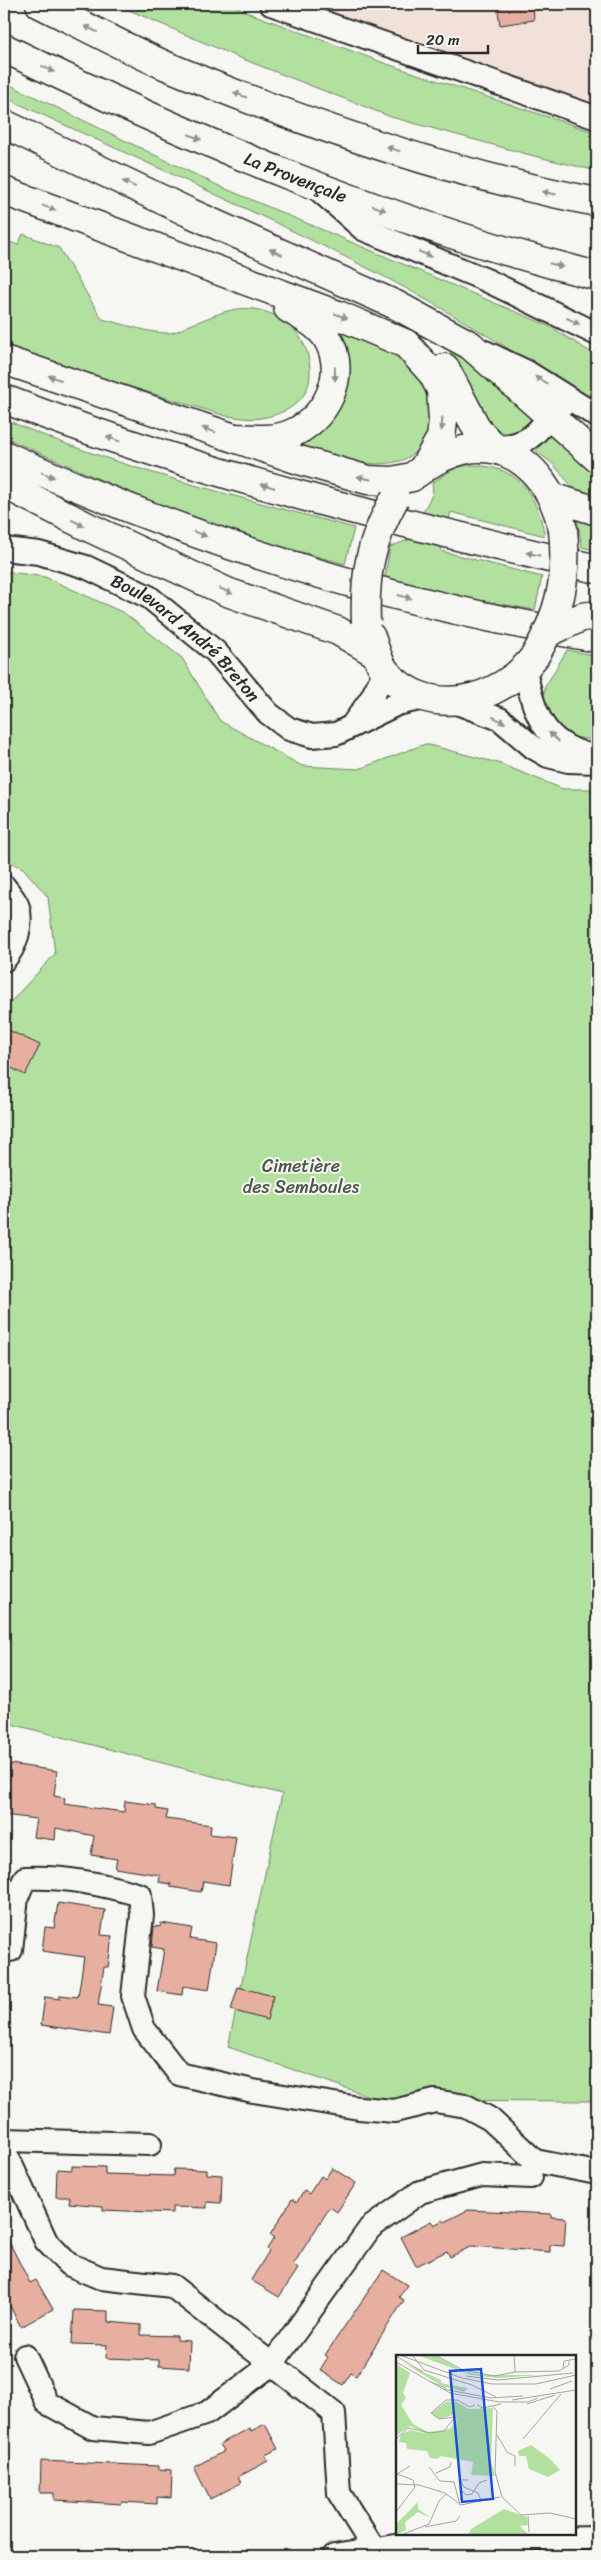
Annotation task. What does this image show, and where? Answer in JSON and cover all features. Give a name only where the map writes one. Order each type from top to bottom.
[{"type":"main road","points":[[40,4],[168,66],[301,119],[436,163],[543,192],[597,202]]},
{"type":"main road","name":"La Provençale","points":[[4,48],[150,118],[311,183],[514,255],[597,276]]},
{"type":"main road","points":[[4,124],[321,273],[396,305],[470,345],[597,458]]},
{"type":"main road","points":[[4,191],[196,264],[338,315],[406,344],[433,374],[441,390],[443,421],[441,438],[379,528],[368,562],[366,622],[381,663]]},
{"type":"main road","points":[[196,264],[272,299],[311,321],[327,338],[334,358],[335,382],[326,404],[315,418],[288,434],[269,439],[235,438]]},
{"type":"main road","points":[[4,484],[88,528],[227,592],[338,631],[381,663],[407,691],[424,698],[454,702],[477,697],[496,688],[530,663],[549,632],[558,609],[566,558],[563,530],[552,497],[540,478],[520,460],[495,448],[478,432],[435,352],[419,335],[321,273]]},
{"type":"main road","points":[[4,360],[235,438],[368,480],[410,481],[446,454],[469,448],[495,448]]},
{"type":"main road","points":[[4,399],[133,445],[226,474],[413,527],[597,569]]},
{"type":"main road","points":[[4,455],[160,520],[312,572],[481,616],[597,638]]},
{"type":"main road","points":[[552,497],[597,511]]},
{"type":"main road","points":[[549,632],[582,617],[597,616]]},
{"type":"street","points":[[271,4],[597,118]]},
{"type":"street","points":[[311,183],[363,229],[486,280],[597,334]]},
{"type":"street","points":[[470,345],[527,372],[597,416]]},
{"type":"street","points":[[495,448],[519,444],[529,440],[568,402],[577,402]]},
{"type":"street","name":"Boulevard André Breton","points":[[4,549],[39,553],[86,566],[149,598],[216,652],[268,713],[289,729],[312,736],[336,734],[397,704],[424,698]]},
{"type":"street","points":[[352,725],[370,699],[381,663]]},
{"type":"street","points":[[530,663],[534,707],[540,721],[564,746],[597,757]]},
{"type":"street","points":[[454,702],[500,719],[534,748],[548,756],[568,761],[597,762]]},
{"type":"street","points":[[4,886],[18,906],[19,930],[4,960]]},
{"type":"street","points":[[11,1950],[17,1897],[25,1878],[43,1877],[106,1884],[140,1895],[142,1916],[134,1996],[144,2029],[179,2074],[253,2091],[394,2112],[435,2101],[466,2106],[490,2119],[534,2161],[597,2173]]},
{"type":"street","points":[[4,2140],[150,2144]]},
{"type":"street","points":[[4,2149],[46,2240],[68,2264],[101,2278],[172,2286],[334,2413],[338,2494],[374,2549]]},
{"type":"street","points":[[25,2356],[47,2403],[93,2428],[149,2433],[208,2413],[272,2364],[370,2228],[420,2192],[482,2174],[531,2177]]},
{"type":"street","points":[[334,2556],[425,2541],[597,2538]]},
{"type":"shaded area","points":[[251,4],[597,4],[597,125],[454,78]]},
{"type":"green space","points":[[115,4],[231,4],[249,13],[387,64],[597,133],[597,171],[391,117],[235,56]]},
{"type":"green space","points":[[4,82],[219,186],[549,326],[597,356],[597,405],[465,322],[383,276],[242,207],[4,97]]},
{"type":"green space","points":[[23,234],[59,248],[102,319],[145,330],[169,333],[224,312],[245,308],[267,312],[280,318],[294,329],[307,351],[310,369],[309,380],[301,399],[294,406],[284,411],[261,418],[252,419],[226,416],[4,348],[4,240],[18,245]]},
{"type":"green space","points":[[323,317],[370,334],[398,352],[417,370],[428,401],[429,418],[427,433],[423,443],[416,452],[407,458],[396,462],[370,464],[330,456],[292,444],[325,424]]},
{"type":"green space","points":[[447,346],[479,366],[536,420],[531,426],[519,433],[507,434],[489,423]]},
{"type":"green space","points":[[4,419],[133,467],[354,528],[345,564],[247,536],[185,514],[124,489],[4,437]]},
{"type":"green space","points":[[550,433],[597,472],[597,498],[574,489],[553,464],[536,451]]},
{"type":"green space","points":[[467,465],[485,466],[499,470],[511,475],[521,483],[536,506],[545,536],[451,512],[441,551],[542,577],[535,610],[464,598],[385,577],[390,547],[408,540],[433,493],[432,483],[452,470]]},
{"type":"green space","points":[[576,513],[597,520],[597,551],[582,547]]},
{"type":"green space","name":"Cimetière des Semboules","points":[[4,571],[45,577],[124,613],[182,658],[220,721],[302,766],[359,769],[425,744],[498,763],[563,789],[597,789],[597,2101],[380,2100],[228,2047],[282,1794],[4,1722],[4,1009],[55,954],[48,897],[23,868],[4,860]]},
{"type":"green space","points":[[567,650],[597,656],[597,741],[575,737],[551,721],[544,700],[545,687]]},
{"type":"building","points":[[497,4],[533,4],[534,20],[500,25]]},
{"type":"building","points":[[4,1028],[40,1045],[25,1075],[4,1064]]},
{"type":"building","points":[[10,1764],[57,1771],[54,1796],[65,1798],[64,1804],[124,1812],[125,1801],[156,1805],[156,1809],[168,1811],[166,1819],[211,1825],[210,1834],[236,1837],[229,1885],[203,1881],[201,1892],[171,1887],[171,1884],[159,1882],[160,1875],[115,1868],[117,1859],[91,1855],[94,1836],[56,1828],[55,1840],[33,1837],[36,1819],[4,1815],[4,1789],[7,1790]]},
{"type":"building","points":[[58,1903],[105,1910],[101,1935],[112,1936],[108,1967],[104,1967],[98,2005],[113,2007],[109,2035],[41,2025],[45,1997],[60,1999],[60,1995],[78,1997],[84,1957],[42,1951],[45,1927],[54,1928]]},
{"type":"building","points":[[161,1923],[192,1928],[190,1939],[216,1943],[209,1990],[183,1986],[182,1995],[157,1991],[164,1949],[152,1947],[154,1926],[160,1927]]},
{"type":"building","points":[[238,1987],[273,1996],[267,2020],[231,2010]]},
{"type":"building","points":[[72,2166],[105,2167],[105,2174],[173,2176],[174,2169],[207,2170],[207,2174],[222,2175],[221,2203],[207,2202],[207,2208],[172,2207],[172,2213],[103,2210],[103,2206],[69,2203],[70,2197],[56,2197],[57,2169],[72,2170]]},
{"type":"building","points":[[332,2168],[356,2183],[337,2212],[330,2207],[293,2265],[298,2269],[279,2297],[251,2280],[269,2251],[267,2249],[274,2238],[270,2235],[292,2199],[297,2202],[304,2191],[309,2194],[321,2176],[325,2179]]},
{"type":"building","points":[[468,2210],[551,2214],[551,2217],[566,2218],[564,2246],[550,2245],[550,2252],[472,2246],[450,2257],[447,2251],[416,2266],[401,2237],[431,2221],[434,2225]]},
{"type":"building","points":[[4,2232],[30,2283],[36,2280],[53,2309],[21,2327],[4,2295]]},
{"type":"building","points":[[383,2270],[407,2285],[399,2297],[404,2300],[356,2376],[351,2373],[343,2385],[320,2370],[328,2357],[325,2355]]},
{"type":"building","points":[[74,2310],[108,2311],[108,2322],[141,2325],[141,2335],[177,2336],[177,2340],[190,2341],[189,2368],[159,2366],[159,2360],[106,2358],[107,2345],[72,2344]]},
{"type":"building","points":[[265,2424],[278,2449],[265,2455],[268,2461],[238,2477],[241,2483],[210,2499],[194,2467],[224,2451],[220,2444],[250,2428],[251,2431]]},
{"type":"building","points":[[41,2461],[158,2466],[158,2469],[172,2470],[171,2498],[157,2497],[157,2504],[54,2500],[54,2493],[40,2493]]}]
